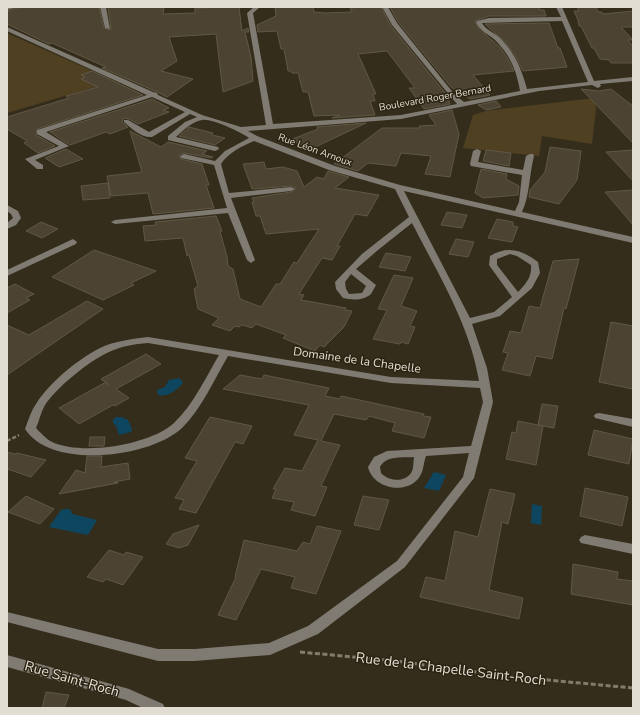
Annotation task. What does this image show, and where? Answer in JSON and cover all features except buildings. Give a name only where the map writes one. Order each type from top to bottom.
[{"type":"street","points":[[7,8],[15,7]]},
{"type":"street","points":[[103,7],[108,28]]},
{"type":"street","points":[[257,7],[250,13],[270,126]]},
{"type":"street","points":[[386,7],[394,24],[453,96],[463,105]]},
{"type":"street","points":[[559,7],[596,85]]},
{"type":"street","points":[[524,92],[514,60],[497,39],[481,28],[479,22],[489,20],[564,20]]},
{"type":"street","name":"Rue Léon Arnoux","points":[[7,29],[191,111],[241,129],[254,138],[332,168],[398,187],[633,240]]},
{"type":"street","name":"Boulevard Roger Bernard","points":[[241,129],[382,119],[463,105],[539,89],[596,85],[633,79]]},
{"type":"street","points":[[40,166],[29,159],[65,146],[40,132],[155,94]]},
{"type":"street","points":[[126,121],[140,131],[149,135],[191,111]]},
{"type":"street","points":[[203,116],[187,123],[172,138],[215,149]]},
{"type":"street","points":[[251,260],[226,196],[217,164],[221,158],[236,147],[254,138]]},
{"type":"street","points":[[477,151],[474,164],[526,174]]},
{"type":"street","points":[[184,156],[217,164]]},
{"type":"street","points":[[517,214],[523,202],[526,174],[530,156]]},
{"type":"street","points":[[7,617],[158,655],[195,655],[270,649],[313,630],[401,564],[468,478],[488,402],[482,368],[467,322],[398,187]]},
{"type":"street","points":[[226,196],[291,189]]},
{"type":"street","points":[[7,207],[15,213],[17,218],[13,223],[7,226]]},
{"type":"street","points":[[115,222],[232,210]]},
{"type":"street","points":[[350,270],[413,218]]},
{"type":"street","points":[[7,273],[73,242]]},
{"type":"street","points":[[467,322],[497,314],[517,297],[529,286],[536,273],[535,264],[520,253],[500,253],[493,258],[493,265],[517,297]]},
{"type":"street","name":"Domaine de la Chapelle","points":[[226,352],[182,421],[158,440],[135,447],[108,451],[73,450],[49,445],[37,437],[30,429],[40,405],[54,386],[85,362],[104,350],[127,342],[148,340],[226,352],[391,380],[485,385]]},
{"type":"street","points":[[599,416],[633,423]]},
{"type":"street","points":[[422,453],[476,449]]},
{"type":"street","points":[[585,540],[633,549]]},
{"type":"street","name":"Rue Saint-Roch","points":[[7,661],[129,695],[158,708]]},
{"type":"path","name":"Rue de la Chapelle Saint-Roch","points":[[270,649],[396,661],[505,676],[633,688]]},
{"type":"shaded area","points":[[7,33],[115,81],[7,113]]},
{"type":"shaded area","points":[[594,98],[596,109],[592,144],[542,136],[539,156],[463,148],[473,115],[486,111]]},
{"type":"water","points":[[179,378],[183,382],[177,389],[168,394],[158,395],[157,390],[165,387],[169,380]]},
{"type":"water","points":[[116,417],[122,417],[128,420],[132,429],[131,432],[119,435],[116,426],[113,423],[113,420]]},
{"type":"water","points":[[434,472],[446,475],[439,491],[424,488]]},
{"type":"water","points":[[532,504],[542,506],[541,525],[531,523]]},
{"type":"water","points":[[70,509],[72,514],[97,520],[88,535],[49,527],[61,510]]}]
